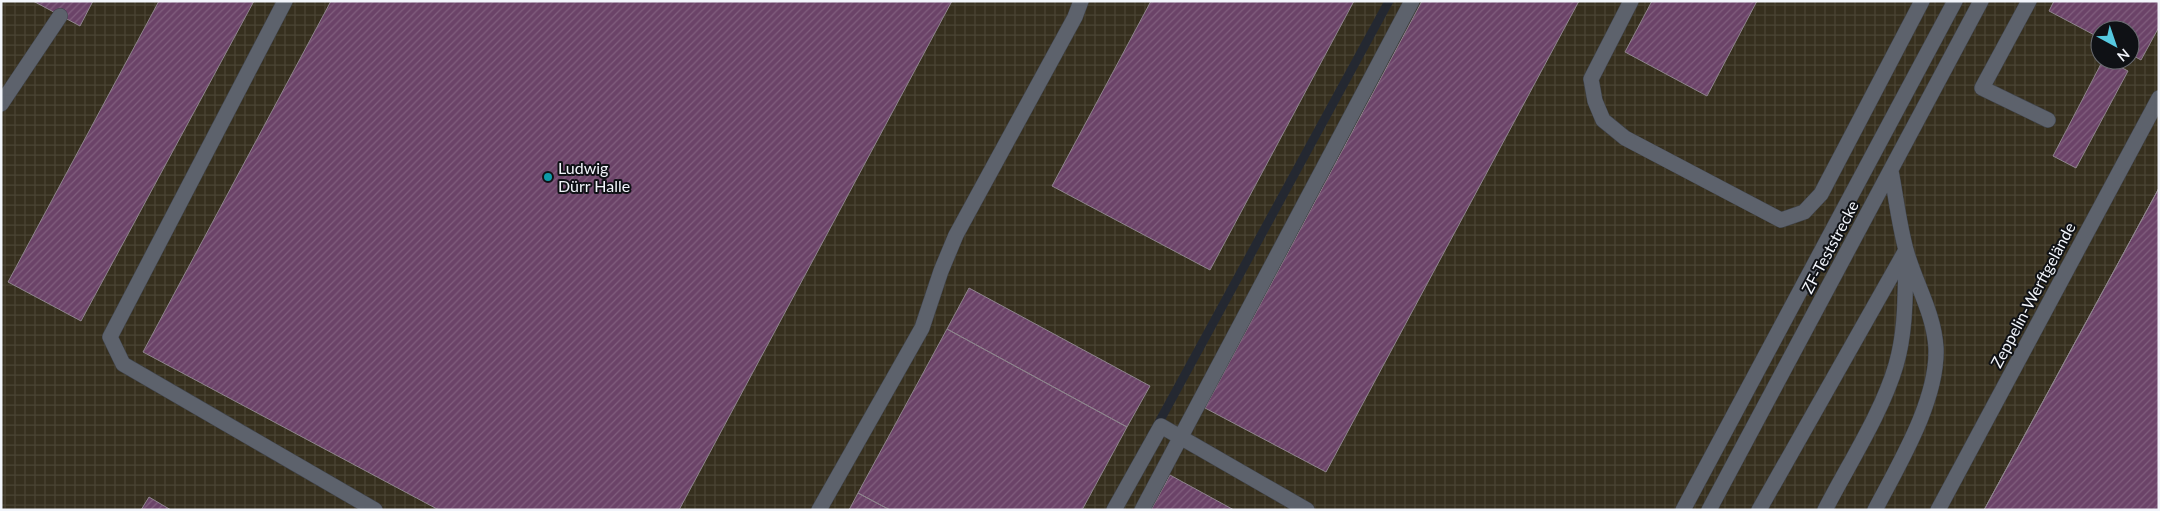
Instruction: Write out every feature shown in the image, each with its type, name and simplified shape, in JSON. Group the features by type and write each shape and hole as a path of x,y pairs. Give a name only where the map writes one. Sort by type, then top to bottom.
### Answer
{"lane":[{"path":"285,1 110,337 123,364 376,510"},
{"path":"819,510 922,328 941,271 956,235 1076,17 1081,1"},
{"path":"1142,510 1412,1"},
{"path":"1630,1 1591,79 1594,101 1603,120 1625,138 1781,220 1804,212 1821,194 1922,1"},
{"name":"ZF-Teststrecke","path":"1683,510 1955,1"},
{"name":"ZF-Teststrecke","path":"1709,510 1981,1"},
{"path":"2029,1 1982,88 2048,120"},
{"path":"1,104 60,16"},
{"name":"Zeppelin-Werftgelände","path":"1938,510 2159,98"},
{"path":"1875,510 1919,424 1933,377 1936,350 1934,328 1906,250 1891,171"},
{"path":"1758,510 1906,250"},
{"path":"1825,510 1876,414 1896,366 1905,310 1906,250"},
{"path":"1114,510 1161,426 1307,510"}],"shaded area":[{"path":"1,1 1384,1 1106,510 1,510"},
{"path":"1394,1 2159,1 2159,510 1116,510"}],"building":[{"path":"33,1 93,1 80,26"},
{"path":"159,1 254,1 81,321 8,282"},
{"name":"Ludwig Dürr Halle","path":"331,1 952,1 679,510 439,510 143,352"},
{"path":"1151,1 1354,1 1210,270 1052,186"},
{"path":"1422,1 1579,1 1326,472 1205,408"},
{"path":"1652,1 1757,1 1707,96 1625,52"},
{"path":"2054,1 2159,1 2159,27 2141,60 2140,20 2090,20 2090,33 2049,11"},
{"path":"2098,70 2128,71 2076,168 2053,156"},
{"path":"2159,188 2159,510 1984,510"},
{"path":"2159,188 2159,510 1984,510"},
{"path":"969,288 1150,386 1127,427 947,329"},
{"path":"947,329 1127,427 1082,510 890,510 858,493"},
{"path":"1170,475 1234,510 1151,510"},
{"path":"858,493 890,510 849,510"},
{"path":"149,497 171,510 141,510"}],"place":[{"name":"Ludwig Dürr Halle","path":"548,177"}]}
